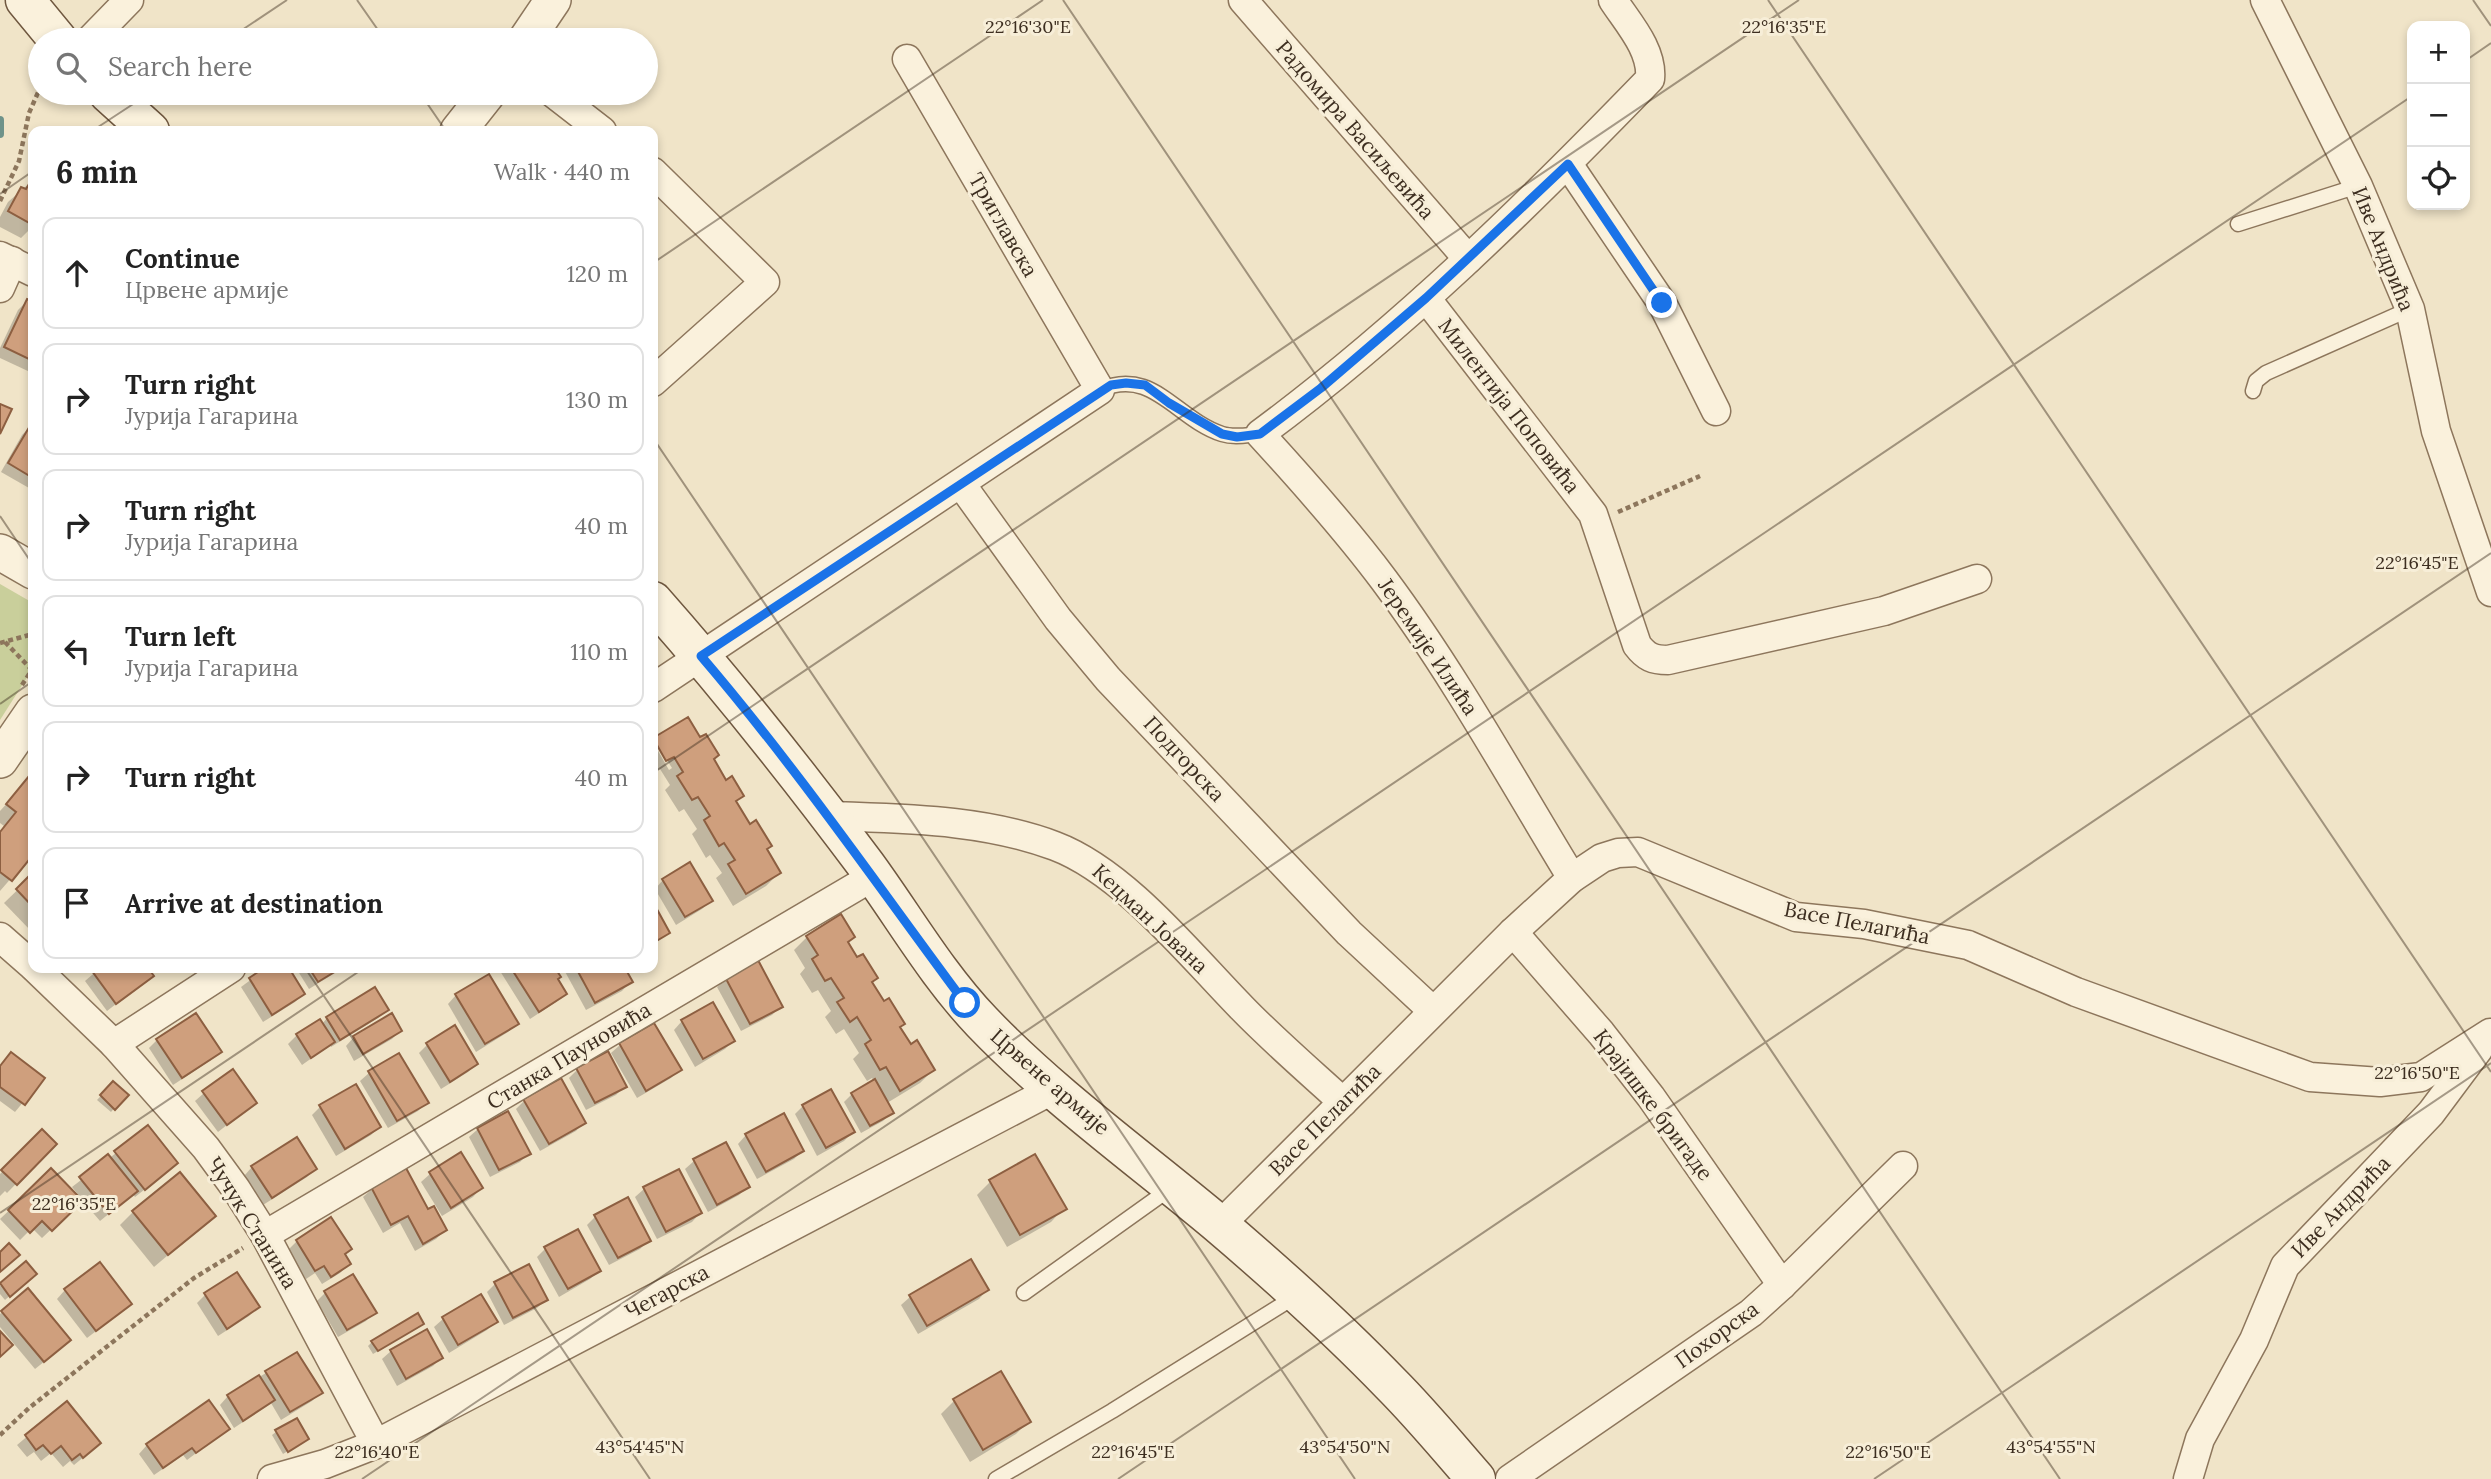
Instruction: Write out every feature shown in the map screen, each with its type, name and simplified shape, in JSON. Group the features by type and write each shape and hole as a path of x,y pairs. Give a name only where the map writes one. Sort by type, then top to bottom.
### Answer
{"main road":[{"path":"25,0 48,28"},
{"path":"121,105 144,126"},
{"name":"Црвене армије","path":"658,607 736,697 830,817 965,1003 1054,1089 1298,1295 1391,1383 1476,1479"}],"street":[{"path":"102,28 129,0"},
{"path":"534,28 553,0"},
{"name":"Радомира Васиљевића","path":"1243,0 1468,259"},
{"path":"1260,434 1321,388 1426,298 1568,164 1650,79 1648,56 1613,0"},
{"name":"Иве Андрића","path":"2265,0 2358,186 2410,309 2436,431 2491,592"},
{"name":"Триглавска","path":"907,59 1100,390"},
{"path":"462,126 479,105"},
{"path":"568,105 595,126"},
{"path":"1568,164 1662,303 1716,411"},
{"path":"658,177 765,282 658,378"},
{"path":"0,288 15,263"},
{"name":"Милентија Поповића","path":"1426,298 1593,514 1637,645 1644,654 1655,660 1668,660 1884,611 1977,579"},
{"path":"658,685 1100,390"},
{"name":"Јеремије Илића","path":"1260,434 1335,516 1386,582 1459,692 1572,878"},
{"name":"Подгорска","path":"961,484 1058,619 1108,679 1349,933 1433,1011"},
{"path":"0,552 28,568"},
{"path":"0,760 28,719"},
{"name":"Кецман Јована","path":"830,817 935,821 998,829 1055,846 1088,862 1131,896 1244,1010 1343,1102"},
{"name":"Васе Пелагића","path":"1219,1226 1513,932 1572,878 1602,858 1619,853 1638,852 1796,916 1864,924 1968,945 2076,992 2310,1077 2380,1082 2421,1077 2491,1032"},
{"name":"Станка Пауновића","path":"265,1236 874,876"},
{"name":"Крајишке бригаде","path":"1513,932 1643,1086 1782,1285"},
{"name":"Чучук Станина","path":"0,937 28,962"},
{"name":"Чучук Станина","path":"40,973 114,1044 206,1148 265,1236 376,1444"},
{"path":"114,1044 223,973"},
{"name":"Иве Андрића","path":"2188,1479 2200,1439 2254,1340 2285,1266 2431,1113 2491,1032"},
{"name":"Чегарска","path":"272,1479 325,1464 376,1444 1054,1089"},
{"name":"Похорска","path":"1510,1479 1721,1334 1782,1285 1903,1166"}],"lane":[{"path":"2238,224 2358,186"},
{"path":"2253,391 2256,381 2266,373 2410,309"},
{"path":"1100,390 1126,383 1145,385 1169,403 1222,434 1237,437 1260,434"},
{"path":"1024,1293 1173,1187"},
{"path":"996,1479 1112,1411 1298,1295"}],"path":[{"path":"0,201 19,161 33,105"},
{"path":"1593,514 1613,514 1700,476"},
{"path":"3,643 28,636"},
{"path":"3,643 28,666"},
{"path":"0,1435 29,1408 194,1278 265,1236"}],"green space":[{"path":"0,584 28,600 28,676 0,720"}],"building":[{"path":"28,186 28,222 8,211 21,187 26,189"},
{"path":"27,299 28,359 4,347"},
{"path":"0,404 12,409 0,434"},
{"path":"28,429 28,475 8,463"},
{"path":"688,717 700,737 706,734 719,755 714,759 726,780 732,776 744,796 736,801 750,824 756,820 772,846 767,849 781,873 746,894 728,864 735,860 724,843 719,846 704,820 710,816 698,797 692,800 677,776 683,772 674,757 666,761 658,747 658,735"},
{"path":"28,777 28,861 12,881 0,872 0,832 16,812 6,804"},
{"path":"690,862 713,901 685,917 662,879"},
{"path":"28,877 28,902 16,889"},
{"path":"658,911 670,933 658,940"},
{"path":"841,914 855,937 848,942 857,957 863,954 878,978 872,982 884,1001 889,998 905,1024 900,1027 911,1044 917,1040 935,1070 900,1091 886,1067 880,1070 865,1044 871,1040 857,1017 850,1022 837,1002 844,998 831,978 825,981 812,959 818,955 806,936"},
{"path":"758,960 783,1007 750,1024 725,977"},
{"path":"93,973 152,973 154,976 116,1004"},
{"path":"256,973 292,973 305,994 272,1015 249,978"},
{"path":"312,973 333,973 318,982"},
{"path":"514,973 558,973 561,977 558,979 567,994 539,1012"},
{"path":"579,973 628,973 633,982 595,1003"},
{"path":"489,974 519,1024 485,1044 455,994"},
{"path":"375,987 389,1010 340,1040 326,1017"},
{"path":"713,1002 735,1041 703,1059 681,1020"},
{"path":"196,1013 222,1052 182,1078 156,1039"},
{"path":"392,1013 402,1031 363,1054 353,1036"},
{"path":"320,1019 335,1042 311,1058 296,1034"},
{"path":"654,1023 682,1070 646,1091 619,1043"},
{"path":"455,1025 478,1064 450,1082 426,1043"},
{"path":"608,1051 627,1087 595,1103 576,1068"},
{"path":"11,1052 45,1078 25,1105 0,1087 0,1066"},
{"path":"399,1053 429,1103 397,1121 368,1071"},
{"path":"233,1069 257,1103 227,1125 202,1091"},
{"path":"561,1078 586,1123 549,1144 523,1099"},
{"path":"875,1079 894,1113 870,1126 851,1093"},
{"path":"113,1081 129,1095 115,1110 100,1095"},
{"path":"356,1084 381,1127 345,1149 319,1105"},
{"path":"831,1089 855,1132 826,1148 802,1105"},
{"path":"508,1111 531,1154 499,1170 477,1128"},
{"path":"784,1113 804,1151 766,1172 745,1134"},
{"path":"148,1125 178,1163 145,1190 114,1151"},
{"path":"42,1129 57,1144 17,1185 1,1170"},
{"path":"297,1137 317,1169 272,1198 251,1166"},
{"path":"726,1142 750,1187 717,1205 693,1159"},
{"path":"461,1152 483,1188 451,1208 429,1172"},
{"path":"108,1154 138,1191 109,1214 79,1177"},
{"path":"1035,1154 1067,1209 1020,1235 989,1180"},
{"path":"51,1168 83,1201 52,1231 42,1221 30,1233 8,1210"},
{"path":"406,1168 428,1209 434,1206 447,1230 423,1244 408,1216 391,1225 371,1187"},
{"path":"679,1169 702,1213 666,1232 643,1187"},
{"path":"180,1172 216,1216 168,1255 132,1211"},
{"path":"628,1197 651,1241 618,1258 594,1215"},
{"path":"331,1217 352,1249 345,1254 351,1264 331,1277 324,1266 315,1271 296,1240"},
{"path":"578,1229 601,1271 568,1289 544,1247"},
{"path":"9,1243 20,1255 0,1272 0,1252"},
{"path":"971,1259 989,1290 927,1326 909,1295"},
{"path":"26,1261 37,1274 10,1297 0,1283"},
{"path":"100,1262 132,1304 96,1331 64,1289"},
{"path":"529,1264 548,1300 513,1318 494,1282"},
{"path":"237,1272 260,1307 227,1329 204,1293"},
{"path":"353,1274 377,1313 347,1330 324,1291"},
{"path":"28,1288 71,1340 44,1362 1,1311"},
{"path":"481,1294 498,1322 458,1345 442,1317"},
{"path":"418,1313 424,1324 378,1351 371,1341"},
{"path":"427,1329 443,1358 406,1379 390,1350"},
{"path":"0,1331 13,1345 0,1357"},
{"path":"297,1352 323,1393 290,1412 265,1371"},
{"path":"1001,1371 1031,1422 983,1450 953,1399"},
{"path":"259,1375 275,1400 243,1421 227,1395"},
{"path":"209,1400 230,1429 196,1453 192,1448 163,1468 146,1444"},
{"path":"67,1401 101,1443 83,1458 80,1454 72,1460 61,1446 51,1454 43,1445 36,1450 25,1435"},
{"path":"297,1418 309,1439 288,1452 275,1430"}],"waterway":[{"path":"0,120 0,134"}],"route":[{"path":"965,1003 792,767 701,656 1111,385 1145,385 1195,420 1222,434 1237,437 1260,434 1321,388 1426,298 1568,164 1662,303"}]}
